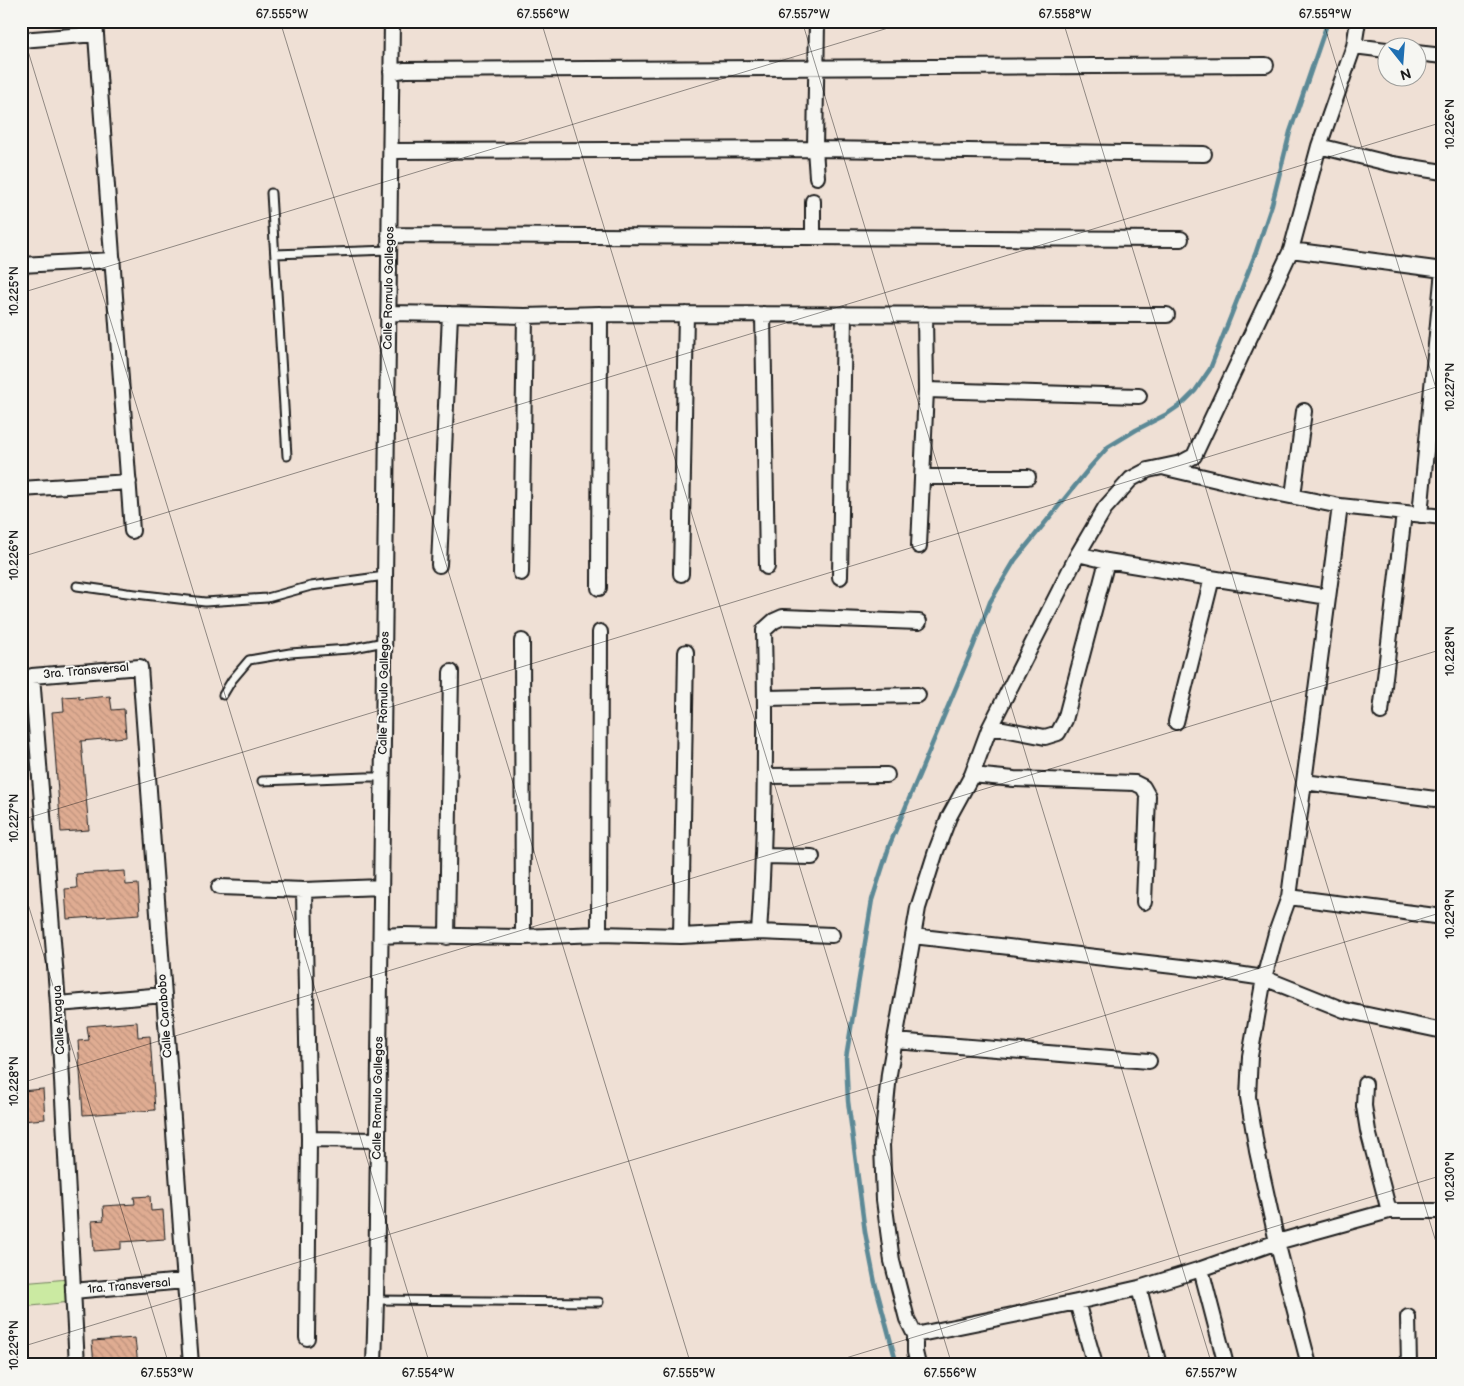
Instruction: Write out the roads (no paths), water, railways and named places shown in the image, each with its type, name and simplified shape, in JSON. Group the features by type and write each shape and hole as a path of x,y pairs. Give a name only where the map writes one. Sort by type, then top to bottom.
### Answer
{"street":[{"name":"Calle Romulo Gallegos","path":"374,1365 392,21"},
{"path":"817,21 815,149 818,177"},
{"path":"918,1365 915,1335 908,1319 892,1261 884,1200 882,1145 895,1041 918,908 936,851 949,817 972,775 989,729 1078,554 1104,508 1131,479 1148,470 1181,463 1194,456 1291,250 1319,146 1354,46 1358,21"},
{"path":"21,40 95,28 132,531"},
{"path":"1354,46 1376,49"},
{"path":"1426,54 1443,56"},
{"path":"391,72 405,70 1266,65"},
{"path":"1319,146 1392,164 1443,172"},
{"path":"391,151 815,149 1204,154"},
{"path":"813,201 813,236"},
{"path":"390,235 1181,239"},
{"path":"1291,250 1443,270 1420,515"},
{"path":"21,265 113,260"},
{"path":"389,313 525,316 600,314 1167,315"},
{"path":"439,564 450,314"},
{"path":"599,588 600,314"},
{"path":"681,574 686,314"},
{"path":"763,314 767,567"},
{"path":"840,577 844,314"},
{"path":"919,546 926,390 925,314"},
{"path":"522,573 525,316"},
{"path":"926,390 1140,396"},
{"path":"1293,496 1304,411"},
{"path":"1161,467 1340,506 1443,517"},
{"path":"922,477 1028,477"},
{"path":"21,488 129,482"},
{"path":"1309,1365 1277,1242 1257,1151 1248,1096 1250,1056 1264,978 1276,933 1289,897 1340,506"},
{"path":"1381,712 1404,513"},
{"path":"1078,554 1106,561 1328,597"},
{"path":"989,729 1004,729 1045,737 1058,733 1065,720 1106,561"},
{"path":"1176,722 1212,578"},
{"path":"759,932 764,856 766,776 764,630 774,621 783,617 919,622"},
{"path":"599,934 600,632"},
{"path":"522,641 522,937"},
{"path":"681,936 686,652"},
{"name":"3ra. Transversal","path":"32,676 140,667"},
{"name":"Calle Carabobo","path":"140,667 190,1365"},
{"path":"447,936 451,672"},
{"name":"Calle Aragua","path":"32,676 58,1004 77,1365"},
{"path":"766,698 918,695"},
{"path":"766,776 887,775"},
{"path":"972,775 1014,779 1135,783 1143,787 1148,796 1144,902"},
{"path":"1304,782 1443,800"},
{"path":"764,856 812,857"},
{"path":"219,887 304,890 381,888"},
{"path":"304,890 309,1139 307,1338"},
{"path":"1289,897 1443,917"},
{"path":"380,936 522,937 599,934 681,936 759,932 832,934"},
{"path":"913,936 1264,978 1344,1010 1443,1031"},
{"path":"58,1004 164,995"},
{"path":"895,1041 1149,1061"},
{"path":"1365,1084 1364,1106 1368,1131 1389,1211"},
{"path":"309,1139 378,1140"},
{"path":"915,1335 1139,1288 1201,1269 1277,1242 1389,1211 1443,1211"},
{"path":"1201,1269 1226,1365"},
{"name":"1ra. Transversal","path":"73,1291 184,1281"},
{"path":"1139,1288 1159,1365"},
{"path":"1077,1302 1095,1365"},
{"path":"1408,1317 1409,1365"}],"lane":[{"path":"271,193 287,456"},
{"path":"275,254 390,250"},
{"path":"77,586 205,602 267,598 312,586 386,576"},
{"path":"223,695 248,660 290,653 349,649 385,642"},
{"path":"262,781 382,777"},
{"path":"376,1300 599,1302"}],"waterway":[{"path":"897,1365 875,1283 865,1232 848,1101 846,1058 872,900 890,844 990,602 1015,560 1108,447 1183,403 1195,391 1210,369 1256,252 1272,204 1290,132 1328,21"}]}
